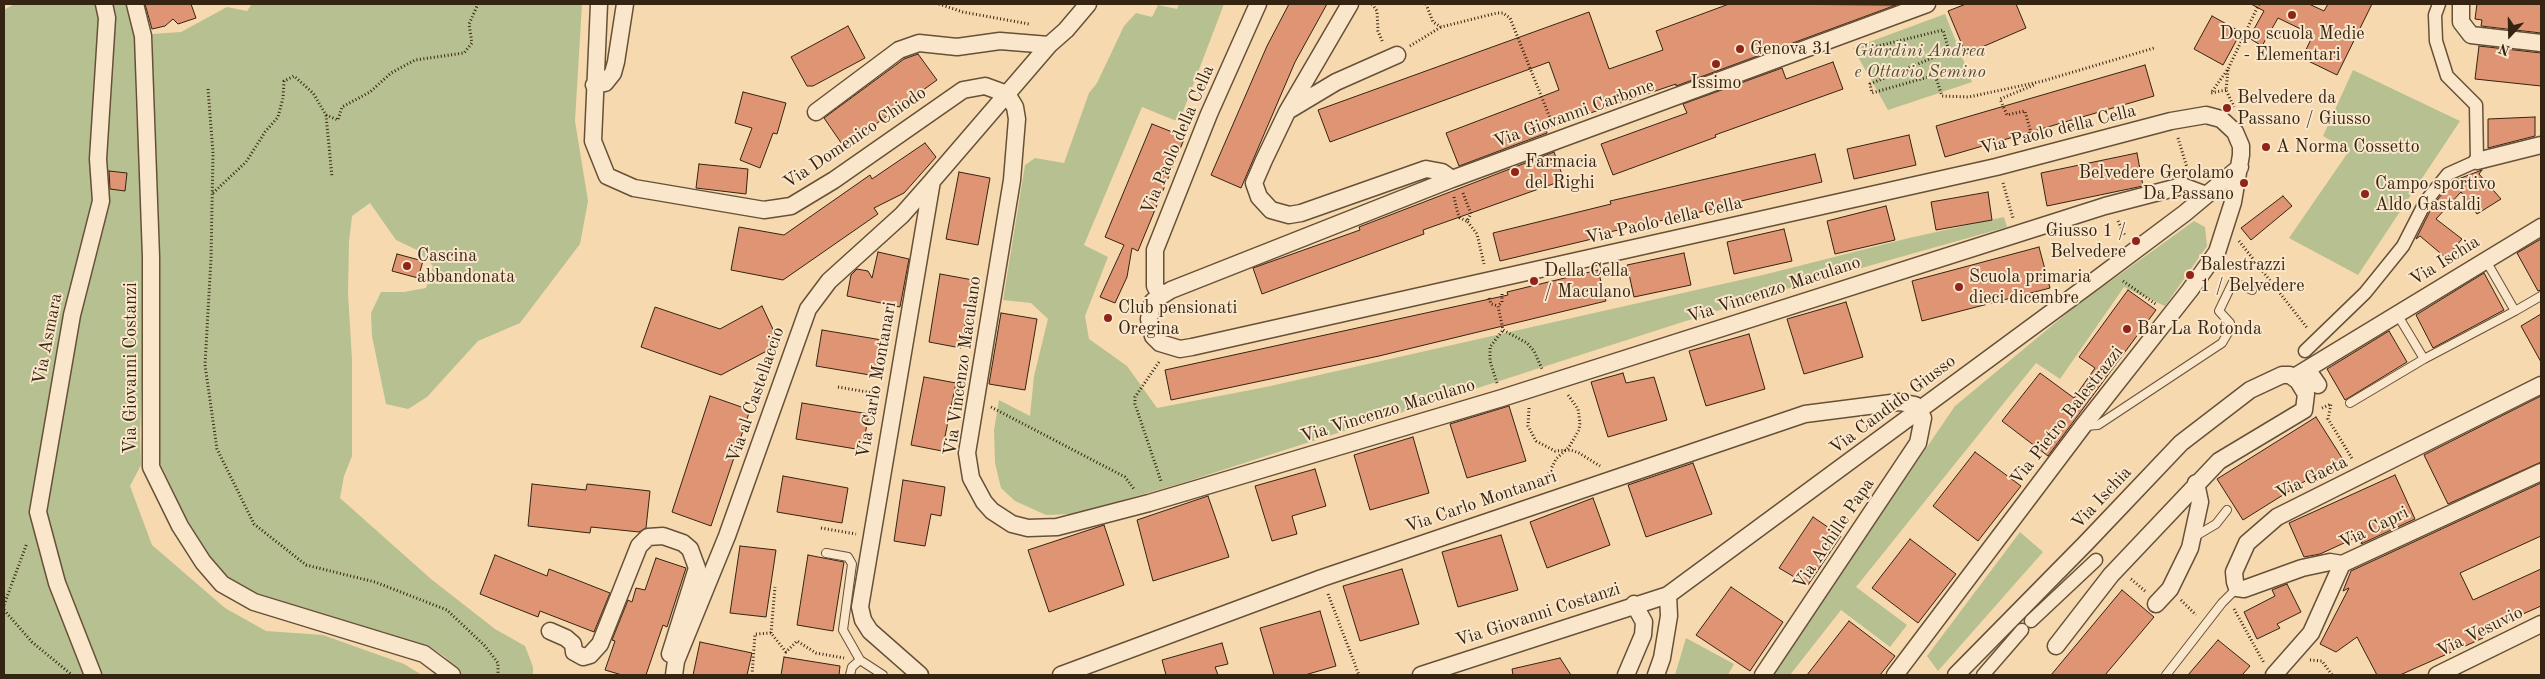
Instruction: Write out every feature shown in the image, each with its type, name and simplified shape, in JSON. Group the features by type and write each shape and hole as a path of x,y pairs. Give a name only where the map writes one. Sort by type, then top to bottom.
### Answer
{"street":[{"name":"Via Asmara","path":"93,675 57,584 38,512 72,315 101,200 98,159 107,18 104,4"},
{"name":"Via Giovanni Costanzi","path":"135,4 143,36 151,257 152,467 180,526 202,562 222,584 254,602 424,654 452,675"},
{"name":"Via Domenico Chiodo","path":"599,4 593,141 607,176 634,188 764,210 791,206 834,180 963,90 985,86 1007,94"},
{"path":"594,85 605,83 612,73 625,4"},
{"path":"932,181 1049,45 1066,30 1088,4"},
{"name":"Via Paolo della Cella","path":"1258,4 1209,114 1155,250 1155,286 1160,295 1153,301 1150,309 1149,319 1153,336 1160,343 1180,349 1996,167 2171,121 2206,115 2222,119 2233,118"},
{"path":"1350,4 1287,112 1254,183 1259,196 1271,210 1280,214 1301,213 1426,169 1442,172 1454,184"},
{"name":"Via Giovanni Carbone","path":"1160,295 1236,264 1454,184 1927,4"},
{"path":"2439,4 2435,15 2436,41 2447,76 2476,105 2477,161"},
{"path":"2461,4 2462,22 2471,34 2541,43"},
{"path":"816,112 899,50 919,43 957,47 1000,41 1049,45"},
{"path":"1287,112 1336,82 1397,55"},
{"name":"Via Vincenzo Maculano","path":"1007,94 1015,107 1017,119 1012,180 967,453 968,466 978,492 992,511 1012,524 1036,529 1073,524 1149,503 1546,384 2105,206 2182,186 2206,195"},
{"path":"2206,195 2240,167 2241,146 2233,118"},
{"path":"2304,351 2366,293 2403,246 2426,201 2448,174 2477,161 2541,145"},
{"name":"Via Pietro Balestrazzi","path":"1895,675 2083,426 2190,290 2216,252 2233,202 2240,167"},
{"name":"Via Carlo Montanari","path":"920,675 870,631 863,620 860,607 894,396 932,181"},
{"name":"Via al Castellaccio","path":"675,668 727,536 808,309 829,281 902,214 932,181"},
{"name":"Via Candido Giusso","path":"1668,594 1920,410 2185,213 2206,195"},
{"name":"Via Ischia","path":"1956,675 2086,544 2181,443 2250,390 2278,376 2301,373 2486,259 2541,228"},
{"path":"2301,373 2318,385"},
{"path":"2056,646 2111,575 2196,483 2219,461 2299,414 2307,402 2301,373"},
{"name":"Via Gaeta","path":"2232,592 2234,572 2246,543 2277,518 2541,385"},
{"name":"Via Carlo Montanari","path":"1061,675 1322,578 1805,414 1899,402 1910,403 1920,410"},
{"name":"Via Achille Papa","path":"1763,675 1918,443 1923,428 1923,418 1920,410"},
{"name":"Via Capri","path":"2271,674 2311,633 2342,564 2541,472"},
{"path":"2156,604 2170,589 2194,537 2200,502 2196,483"},
{"name":"Via al Castellaccio","path":"550,631 566,638 573,644 574,652 583,657 590,655 600,644 639,546 648,537 663,536 683,543 690,549 697,568 670,653 675,668"},
{"path":"1983,675 2026,625 2096,560"},
{"path":"2232,592 2302,568 2330,562 2342,564"},
{"name":"Via Giovanni Costanzi","path":"1421,675 1464,668 1634,604 1668,594"},
{"path":"1656,675 1662,658 1669,616 1668,594"},
{"path":"1626,675 1643,635 1644,622 1634,604"},
{"name":"Via Vesuvio","path":"2437,675 2541,624"}],"lane":[{"path":"2486,259 2515,311"},
{"path":"2083,426 2098,425 2222,343 2229,331 2230,323 2219,310 2233,282 2252,290"},
{"path":"2350,403 2424,359 2541,296"},
{"path":"2397,314 2424,359"},
{"path":"2194,537 2216,524 2227,510"},
{"path":"826,553 848,557 852,564 843,630 860,660 884,675"},
{"path":"2166,675 2232,592"},
{"path":"850,675 852,667 860,660"}],"path":[{"path":"326,115 338,120 342,108 370,92 391,73 415,60 464,53 472,43 469,24 478,4"},
{"path":"939,4 963,12 1038,25"},
{"path":"1372,4 1377,11 1378,32 1383,43 1397,55 1441,27 1503,13 1510,18 1552,124"},
{"path":"1426,4 1433,22 1441,27"},
{"path":"2226,90 2211,93 2228,69 2259,4"},
{"path":"1863,41 1866,49 1943,30 1949,51 1870,84 1872,93 1935,75 1942,96 1969,97 2043,81 2154,48"},
{"path":"2228,69 2226,90 2233,118"},
{"path":"212,193 246,162 265,132 278,117 283,98 284,81 294,76 313,93 326,115 332,178"},
{"path":"2033,141 2026,111 2007,115 2000,99 2043,81"},
{"path":"208,89 213,152 205,365 217,449 254,524 306,565 375,582 447,610 485,646 498,663 498,675"},
{"path":"2178,138 2190,174"},
{"path":"2001,179 2013,219"},
{"path":"1454,184 1462,192 1471,214 1467,221"},
{"path":"1454,184 1453,195 1458,214 1460,218 1467,221 1474,229 1480,241 1485,270"},
{"path":"2116,216 2126,238"},
{"path":"2234,234 2316,340"},
{"path":"2120,279 2164,309"},
{"path":"1498,306 1502,302 1501,289"},
{"path":"1487,292 1491,304 1498,306"},
{"path":"1498,306 1503,330 1490,347 1490,361 1498,386"},
{"path":"1503,330 1518,337 1534,351 1542,372"},
{"path":"1160,361 1135,397 1135,404 1165,490"},
{"path":"838,387 894,396"},
{"path":"1542,488 1556,459 1573,442 1580,423 1578,409 1564,388"},
{"path":"1528,401 1528,426 1530,433 1544,447 1555,451 1564,450 1579,453 1604,469"},
{"path":"2307,402 2313,412 2331,404 2328,419 2356,465"},
{"path":"989,406 1126,477 1137,495"},
{"path":"822,528 871,536"},
{"path":"4,605 28,542"},
{"path":"1322,578 1358,675"},
{"path":"775,587 771,633 786,652 797,641 816,654 860,660"},
{"path":"2232,592 2271,674"},
{"path":"4,610 32,642 72,675"},
{"path":"752,675 755,634 771,633"},
{"path":"2316,659 2322,661 2332,675"}],"green space":[{"path":"14,4 130,4 134,11 136,111 142,199 144,336 140,433 141,465 130,486 152,545 225,608 266,631 323,635 404,664 422,675 4,675 4,10"},
{"path":"252,4 582,4 575,121 588,201 580,244 520,323 478,341 427,397 408,409 386,404 372,336 371,313 381,292 404,292 426,288 433,266 417,250 396,240 370,203 352,216 349,242 348,293 352,360 352,456 344,476 340,498 431,579 495,629 525,646 533,667 533,675 463,675 445,657 429,646 259,594 228,577 210,556 188,521 160,463 160,256 152,34 181,32 227,7 247,11"},
{"path":"1179,4 1224,4 1179,122 1142,107 1084,245 1108,257 1085,316 1089,339 1127,366 1157,408 1266,387 1767,274 1909,238 2004,217 2007,227 1776,292 1179,484 1073,514 1046,515 1015,501 1001,488 995,463 994,430 999,400 1030,416 1034,376 1048,319 1031,303 1003,300 1025,165 1035,158 1064,163 1089,93 1097,83 1124,26 1136,13 1152,17 1158,5 1177,9"},
{"name":"Giardini Andrea e Ottavio Semino","path":"1945,14 1972,82 1888,110 1853,48"},
{"name":"Campo sportivo Aldo Gastaldi","path":"2353,70 2460,121 2358,275 2289,238 2349,151 2323,136"},
{"path":"2194,221 2205,227 2207,246 2165,306 2124,287 2060,379 2036,363 1856,587 1907,625 1890,647 1841,610 1790,675 1771,675 1955,406 2072,309"},
{"path":"2020,532 2043,552 1938,671 1927,656"},
{"path":"1686,638 1734,664 1728,675 1675,675"}],"building":[{"path":"145,4 191,4 196,18 178,24 173,19 165,26 152,29"},
{"path":"1289,4 1327,4 1295,62 1241,188 1211,175 1267,46"},
{"path":"1729,4 1896,5 1676,86 1676,84 1546,128 1547,133 1459,166 1446,133 1559,90 1549,62 1330,142 1318,110 1589,12 1609,69 1663,50 1656,31"},
{"path":"1966,4 2016,4 2026,28 1966,54 1948,11"},
{"path":"2251,4 2309,4 2324,11 2328,4 2372,4 2337,75 2302,58 2313,35 2278,18 2262,46 2249,38 2264,11"},
{"path":"2477,4 2541,4 2541,33 2481,26 2482,20 2475,19"},
{"path":"2212,16 2241,32 2223,65 2194,49"},
{"path":"848,26 865,58 813,86 807,86 791,57"},
{"path":"2479,46 2541,53 2541,86 2475,79"},
{"path":"918,54 937,80 844,147 824,118 904,59"},
{"path":"1833,62 1843,89 1715,135 1716,137 1613,175 1601,144 1687,113 1683,104 1782,68 1786,79"},
{"path":"2145,65 2154,96 1945,157 1936,126"},
{"path":"743,92 786,103 777,134 773,133 760,168 740,160 752,128 735,123"},
{"path":"2535,117 2535,136 2488,148 2488,119"},
{"path":"1152,124 1185,137 1138,251 1132,248 1127,277 1115,303 1100,297 1124,245 1105,237"},
{"path":"1909,135 1916,165 1854,179 1847,149"},
{"path":"925,143 936,157 904,193 874,208 878,214 783,280 731,270 739,227 784,235 870,175 872,179"},
{"path":"1554,152 1564,180 1423,230 1424,234 1262,294 1253,268 1360,230 1359,227"},
{"path":"2137,153 2143,186 2047,206 2041,173"},
{"path":"1815,154 1822,182 1737,202 1737,204 1591,236 1592,239 1500,261 1493,233 1611,204 1610,201"},
{"path":"699,164 748,169 746,194 696,188"},
{"path":"2482,170 2479,174 2501,199 2477,214 2461,192 2436,219 2462,239 2446,258 2420,236 2416,239 2433,205 2453,181"},
{"path":"109,171 127,173 125,191 110,189"},
{"path":"959,172 990,178 978,245 946,239"},
{"path":"1988,192 1992,220 1936,230 1931,202"},
{"path":"2283,196 2292,206 2251,240 2241,228"},
{"path":"1886,206 1895,240 1835,254 1827,221"},
{"path":"1784,229 1792,261 1734,274 1727,242"},
{"path":"2541,239 2541,290 2538,291 2517,253"},
{"path":"2039,247 2050,288 1922,321 1912,281"},
{"path":"878,252 909,259 900,307 847,296 851,275 857,269 868,271 872,278"},
{"path":"1684,253 1691,285 1634,297 1627,265"},
{"name":"Cascina abbandonata","path":"397,254 423,261 418,278 392,271"},
{"path":"1598,270 1606,301 1379,356 1171,400 1165,370 1508,295 1507,292"},
{"path":"2484,273 2504,310 2433,348 2416,315"},
{"path":"940,274 973,280 961,348 929,342"},
{"path":"2128,290 2156,310 2048,456 2002,421 2040,373 2074,398 2095,368 2079,357"},
{"path":"1846,302 1863,357 1804,374 1787,319"},
{"path":"762,306 780,344 721,375 641,347 655,307 720,329"},
{"path":"1001,313 1037,319 1025,390 989,384"},
{"path":"2541,314 2541,362 2521,326"},
{"path":"822,330 888,341 882,377 816,366"},
{"path":"2389,331 2407,362 2345,400 2327,369"},
{"path":"1749,334 1765,389 1706,406 1689,351"},
{"path":"1623,373 1626,383 1654,377 1667,420 1608,437 1591,382"},
{"path":"924,377 956,383 942,451 911,445"},
{"path":"710,396 750,410 711,526 672,512"},
{"path":"2541,396 2541,462 2448,504 2424,455"},
{"path":"802,403 869,414 862,450 796,439"},
{"path":"1509,406 1526,461 1467,478 1450,424"},
{"path":"2316,417 2342,458 2243,520 2217,479"},
{"path":"1413,437 1429,493 1370,510 1354,455"},
{"path":"1975,452 2021,486 1978,541 1933,506"},
{"path":"1693,463 1712,514 1646,537 1628,485"},
{"path":"1315,469 1326,506 1292,516 1297,534 1272,541 1255,486"},
{"path":"2395,475 2415,519 2361,544 2366,533 2320,554 2304,557 2289,523"},
{"path":"783,476 848,488 842,523 777,512"},
{"path":"903,480 945,487 941,516 931,514 925,546 894,541"},
{"path":"2541,483 2541,536 2460,573 2473,600 2541,569 2541,606 2480,633 2483,638 2400,675 2377,675 2357,637 2336,652 2320,644 2349,588 2343,591 2351,571"},
{"path":"532,484 586,490 587,484 650,491 646,528 639,532 591,527 590,533 528,526"},
{"path":"1208,496 1229,557 1153,581 1137,520"},
{"path":"1593,498 1610,545 1547,568 1530,522"},
{"path":"1813,517 1841,536 1808,585 1779,568"},
{"path":"1104,525 1124,585 1049,612 1028,550"},
{"path":"1501,535 1518,590 1458,607 1442,552"},
{"path":"1910,539 1956,574 1918,623 1872,588"},
{"path":"740,546 776,550 766,617 730,613"},
{"path":"495,555 547,576 549,569 610,593 594,632 540,611 538,617 480,594"},
{"path":"808,555 844,562 833,631 797,625"},
{"path":"656,558 686,568 667,627 663,625 646,675 622,675 605,670 615,641 612,640 628,600 632,602 636,588 645,590"},
{"path":"1402,569 1419,624 1360,641 1343,586"},
{"path":"2287,584 2301,612 2277,624 2280,628 2257,639 2244,612 2275,596 2272,590"},
{"path":"1731,587 1783,622 1750,671 1696,635"},
{"path":"2122,590 2154,617 2105,675 2051,675"},
{"path":"1320,611 1336,666 1305,675 1274,675 1260,628"},
{"path":"1849,621 1895,656 1880,675 1807,675"},
{"path":"2218,640 2250,666 2242,675 2188,675"},
{"path":"700,642 752,653 747,675 693,675"},
{"path":"1222,643 1228,664 1215,667 1218,675 1166,675 1162,660"},
{"path":"784,657 840,666 839,675 781,675"},
{"path":"1560,658 1571,675 1513,675 1512,669"}],"place":[{"name":"Dopo scuola Medie - Elementari","path":"2292,15"},
{"name":"Genova 31","path":"1740,49"},
{"name":"Issimo","path":"1716,64"},
{"name":"Belvedere da Passano / Giusso","path":"2227,108"},
{"name":"A Norma Cossetto","path":"2266,147"},
{"name":"Farmacia del Righi","path":"1515,172"},
{"name":"Belvedere Gerolamo Da Passano","path":"2244,183"},
{"name":"Campo sportivo Aldo Gastaldi","path":"2365,194"},
{"name":"Giusso 1 / Belvedere","path":"2136,241"},
{"name":"Cascina abbandonata","path":"407,266"},
{"name":"Balestrazzi 1 / Belvedere","path":"2190,275"},
{"name":"Della Cella / Maculano","path":"1534,281"},
{"name":"Scuola primaria dieci dicembre","path":"1959,287"},
{"name":"Club pensionati Oregina","path":"1108,318"},
{"name":"Bar La Rotonda","path":"2127,329"}]}
